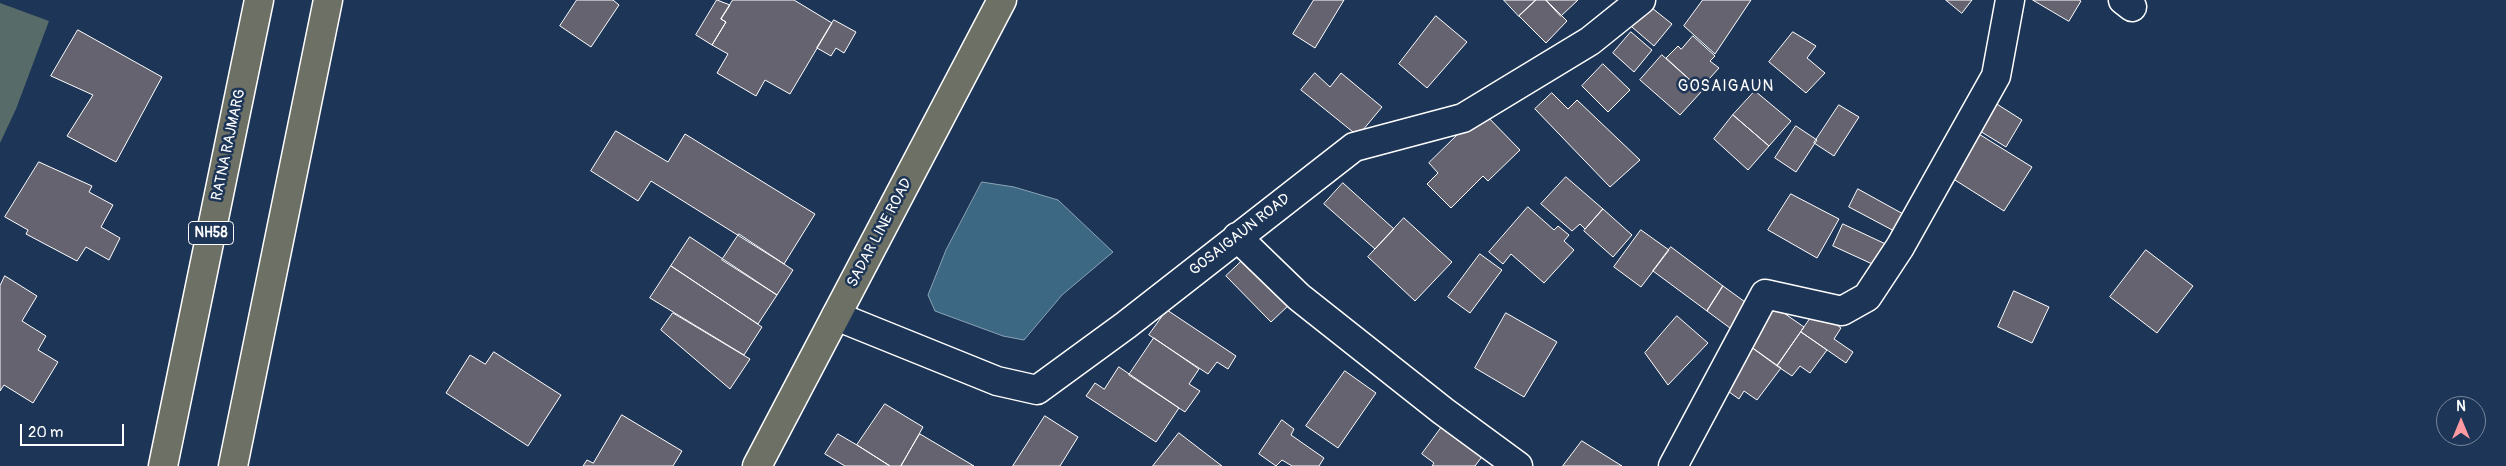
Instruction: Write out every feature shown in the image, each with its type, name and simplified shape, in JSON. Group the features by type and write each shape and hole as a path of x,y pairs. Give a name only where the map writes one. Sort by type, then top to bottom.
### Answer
{"main road":[{"name":"RATNA RAJMARG","path":"163,466 259,0"},
{"path":"233,466 328,0"},
{"name":"SADAR LINE ROAD","path":"757,466 1002,0"}],"street":[{"name":"GOSAIGAUN ROAD","path":"836,316 997,381 1037,390 1126,325 1354,147 1463,118 1590,40 1641,0"},
{"path":"1673,466 1765,294 1842,312 1867,297 1900,248 1996,76 2010,0"},
{"path":"1237,237 1299,297 1443,411 1518,466"}],"green space":[{"path":"0,3 49,21 16,109 0,143"}],"water":[{"path":"982,182 1014,187 1058,200 1113,252 1062,295 1024,340 1003,336 935,311 928,295 946,250"}],"building":[{"path":"577,0 613,0 619,5 591,47 560,26"},
{"path":"717,0 730,5 721,19 726,22 712,45 696,35"},
{"path":"733,0 794,0 832,23 790,94 765,80 756,96 717,73 728,54 712,45 726,22 721,19"},
{"path":"1314,0 1344,0 1315,48 1293,34"},
{"path":"1504,0 1536,0 1519,16"},
{"path":"1536,0 1546,0 1567,21 1546,43 1519,16"},
{"path":"1546,0 1578,0 1561,16"},
{"path":"1642,0 1672,24 1654,46 1625,21"},
{"path":"1703,0 1751,0 1715,54 1684,26"},
{"path":"1946,0 1972,0 1962,13"},
{"path":"2033,0 2079,0 2081,1 2069,21"},
{"path":"1436,16 1467,42 1427,88 1399,64"},
{"path":"834,20 856,32 844,53 836,48 831,56 817,48"},
{"path":"78,30 162,77 116,162 67,136 93,95 51,76"},
{"path":"1631,32 1652,50 1634,72 1613,53"},
{"path":"1793,32 1816,46 1807,58 1825,73 1806,93 1769,62"},
{"path":"1693,36 1715,56 1710,61 1719,68 1700,89 1666,58 1678,46 1681,49"},
{"path":"1662,55 1702,91 1680,115 1640,80"},
{"path":"1603,64 1630,90 1608,112 1582,86"},
{"path":"1315,73 1330,87 1341,73 1382,107 1358,136 1301,90"},
{"path":"1755,91 1791,121 1769,146 1733,115"},
{"path":"1552,93 1568,109 1577,100 1640,160 1610,187 1535,109"},
{"path":"1992,101 2022,120 2006,147 1975,128"},
{"path":"1839,105 1859,117 1834,156 1814,143"},
{"path":"1482,111 1520,150 1488,181 1483,176 1451,208 1427,184 1438,173 1429,163"},
{"path":"1733,115 1769,146 1748,170 1714,139"},
{"path":"1796,126 1817,140 1796,172 1775,158"},
{"path":"616,131 668,162 685,134 815,214 784,264 651,181 638,201 591,171"},
{"path":"1974,131 2032,167 2004,211 1947,175"},
{"path":"39,162 92,186 89,192 113,205 101,227 120,238 109,260 86,247 77,261 26,234 28,230 5,217"},
{"path":"1566,177 1603,209 1585,229 1580,224 1572,231 1541,204"},
{"path":"1343,183 1394,229 1375,249 1324,204"},
{"path":"1858,189 1905,215 1896,232 1849,207"},
{"path":"1791,194 1839,219 1817,258 1768,230"},
{"path":"1528,207 1554,230 1558,226 1569,235 1564,241 1574,250 1544,283 1511,254 1503,264 1489,252"},
{"path":"1603,209 1632,235 1613,257 1584,231"},
{"path":"1404,218 1452,262 1415,301 1368,257"},
{"path":"1843,224 1892,247 1881,268 1833,246"},
{"path":"1641,230 1669,250 1641,287 1614,267"},
{"path":"739,234 793,270 777,295 722,260"},
{"path":"690,237 777,295 758,324 671,266"},
{"path":"1671,247 1723,286 1707,311 1653,271"},
{"path":"2146,250 2193,286 2157,333 2110,297"},
{"path":"1480,254 1502,270 1470,313 1448,297"},
{"path":"1245,258 1290,304 1271,322 1226,276"},
{"path":"671,266 762,327 744,355 650,298"},
{"path":"5,276 37,296 22,321 46,336 38,350 58,362 33,403 4,385 0,391 0,286"},
{"path":"1723,286 1752,307 1734,331 1707,311"},
{"path":"2014,291 2049,307 2032,343 1998,327"},
{"path":"1768,302 1804,327 1777,366 1747,344"},
{"path":"1167,310 1236,356 1228,369 1217,362 1208,374 1149,335"},
{"path":"1816,310 1841,328 1834,339 1853,352 1846,363 1801,332"},
{"path":"673,313 750,359 730,389 661,330"},
{"path":"1506,313 1557,342 1524,397 1475,368"},
{"path":"1677,316 1708,343 1668,385 1645,353"},
{"path":"1801,332 1827,350 1810,373 1800,366 1792,376 1777,366"},
{"path":"1154,338 1199,369 1189,384 1200,391 1185,412 1129,375"},
{"path":"1747,344 1781,368 1757,400 1744,391 1739,399 1718,384"},
{"path":"494,352 561,395 528,446 446,393 470,355 485,364"},
{"path":"1119,367 1179,408 1156,442 1086,396 1095,383 1104,389"},
{"path":"1345,371 1376,393 1338,448 1306,426"},
{"path":"885,404 923,427 901,466 890,466 857,445"},
{"path":"622,415 682,451 673,466 583,466 587,460 593,463"},
{"path":"1045,416 1078,437 1060,466 1013,466"},
{"path":"1282,420 1294,429 1291,435 1324,458 1319,466 1292,466 1282,460 1276,466 1259,454"},
{"path":"1444,424 1484,454 1475,466 1432,466 1434,463 1422,454"},
{"path":"1179,433 1222,466 1153,466"},
{"path":"838,434 890,466 845,466 825,454"},
{"path":"920,434 974,466 901,466"},
{"path":"1582,441 1622,466 1563,466"}],"district":[{"name":"GOSAIGAUN","path":"1726,87"}]}
